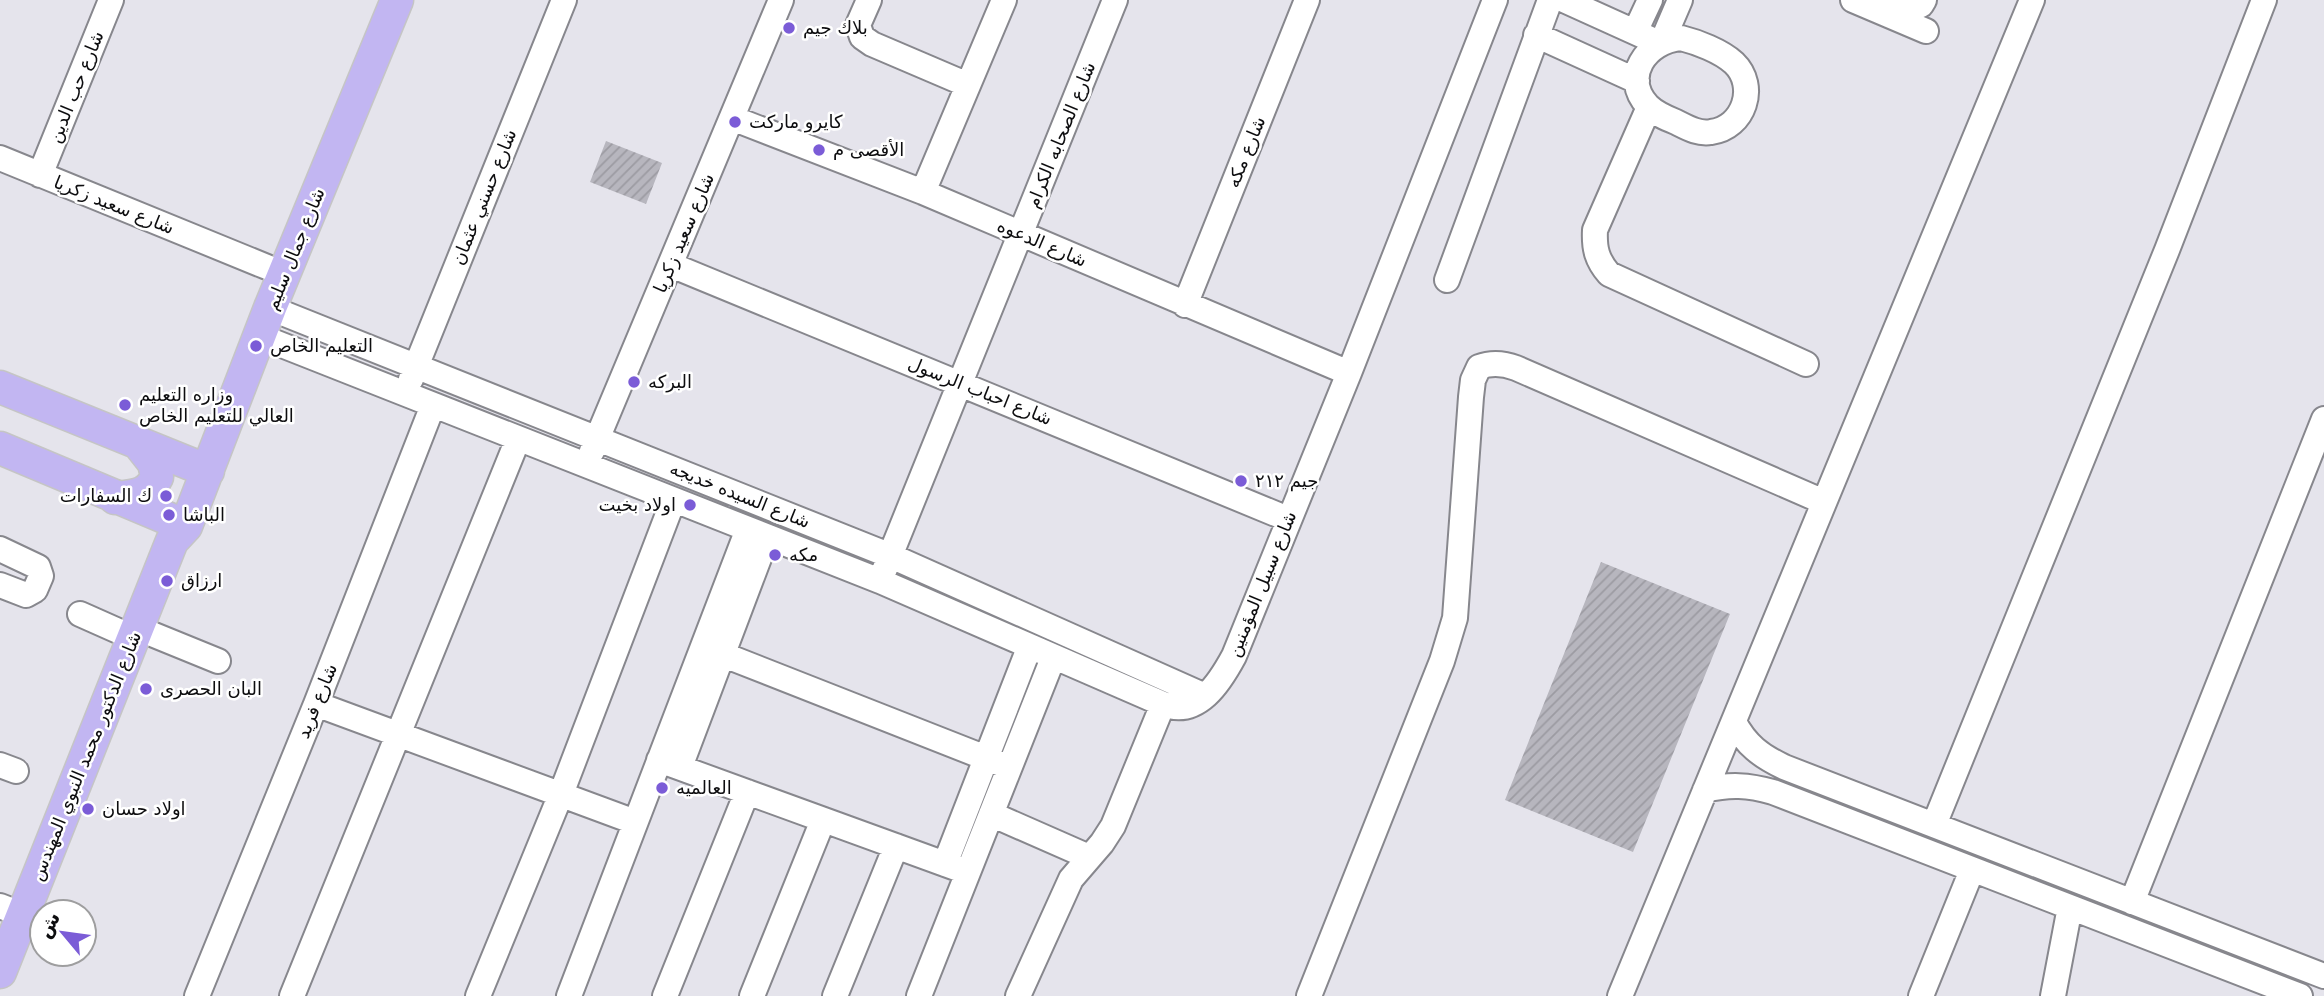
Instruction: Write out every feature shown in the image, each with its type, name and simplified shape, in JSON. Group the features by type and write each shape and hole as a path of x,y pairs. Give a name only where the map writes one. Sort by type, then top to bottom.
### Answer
{"main road":[{"name":"شارع جمال سليم","path":"176,529 267,267 378,0"},
{"name":"شارع جمال سليم","path":"199,467 265,322 397,0"},
{"path":"0,387 199,467"},
{"path":"115,498 139,496 153,485 157,477 154,463 139,444"},
{"path":"1,453 115,498 176,529"},
{"name":"شارع الدكتور محمد النبوي المهندس","path":"0,972 11,910 135,633 176,529"}],"street":[{"name":"شارع حب الدين","path":"40,175 111,0"},
{"name":"شارع حسني عثمان","path":"405,394 564,0"},
{"name":"شارع سعيد زكريا","path":"586,466 781,0"},
{"path":"869,0 858,26 862,37 872,44 968,85"},
{"path":"923,192 1004,0"},
{"name":"شارع الصحابه الكرام","path":"880,581 1115,0"},
{"name":"شارع مكه","path":"1185,305 1307,0"},
{"name":"شارع سبيل المؤمنين","path":"1205,696 1216,686 1234,656 1349,373 1495,0"},
{"path":"1447,280 1550,0"},
{"path":"1564,0 1660,43"},
{"path":"1634,32 1650,0"},
{"path":"1660,43 1681,0"},
{"path":"1853,0 1926,32"},
{"path":"1892,0 1914,8 1924,0"},
{"path":"1620,996 2032,0"},
{"path":"1934,825 2167,250 2264,0"},
{"path":"1536,36 1637,80"},
{"path":"1681,38 1690,40 1734,63 1745,81 1745,102 1734,121 1716,132 1705,133 1694,131 1649,107 1643,99 1637,80 1646,53 1660,43 1681,38"},
{"path":"1649,107 1595,230 1594,246 1600,262 1609,274 1806,364"},
{"name":"شارع الدعوه","path":"733,118 923,192 1349,373"},
{"path":"1593,194 1614,150 1619,147 1630,150 1636,156 1637,164 1609,230"},
{"name":"شارع سعيد زكريا","path":"0,159 267,267"},
{"name":"شارع احباب الرسول","path":"671,265 1288,519"},
{"name":"شارع السيده خديجه","path":"265,322 416,366 597,438 891,556 1205,696"},
{"name":"شارع السيده خديجه","path":"265,322 405,394 880,581 1163,704"},
{"path":"1309,996 1449,638 1457,598 1471,397 1473,380 1479,367 1489,363 1516,368 1824,502"},
{"name":"شارع فريد","path":"197,996 316,704 433,405"},
{"path":"2132,902 2324,419"},
{"path":"292,996 518,439"},
{"path":"478,996 561,794 673,501"},
{"path":"569,996 635,822 670,763 724,654 757,533"},
{"path":"670,763 757,533"},
{"path":"0,549 38,567 41,576 35,590 26,596 0,585"},
{"path":"80,614 218,661"},
{"path":"956,868 991,814 998,763 1030,648"},
{"path":"724,654 998,763"},
{"path":"919,996 956,868 998,763 1053,658"},
{"path":"1018,996 1066,888 1076,871 1102,843 1113,826 1163,704 1181,708 1198,702 1205,696"},
{"path":"316,704 635,822"},
{"path":"1734,722 1748,744 1769,760 2324,976"},
{"path":"670,763 956,868"},
{"path":"1705,790 1726,785 1748,785 1773,792 2300,996"},
{"path":"666,996 747,792"},
{"path":"991,814 1089,857"},
{"path":"752,996 823,820"},
{"path":"835,996 895,846"},
{"path":"1921,996 1972,870"},
{"path":"2053,996 2070,907"}],"building":[{"path":"606,141 662,163 646,204 590,182"},
{"path":"1601,562 1730,614 1633,852 1505,800"}],"place":[{"name":"بلاك جيم","path":"789,28"},
{"name":"كايرو ماركت","path":"735,122"},
{"name":"الأقصى م","path":"819,150"},
{"name":"التعليم الخاص","path":"256,346"},
{"name":"البركه","path":"634,382"},
{"name":"وزاره التعليم العالي للتعليم الخاص","path":"125,405"},
{"name":"جيم ٢١٢","path":"1241,481"},
{"name":"ك السفارات","path":"166,496"},
{"name":"اولاد بخيت","path":"690,505"},
{"name":"الباشا","path":"169,515"},
{"name":"مكه","path":"775,555"},
{"name":"ارزاق","path":"167,581"},
{"name":"البان الحصرى","path":"146,689"},
{"name":"العالميه","path":"662,788"},
{"name":"اولاد حسان","path":"88,809"}]}
